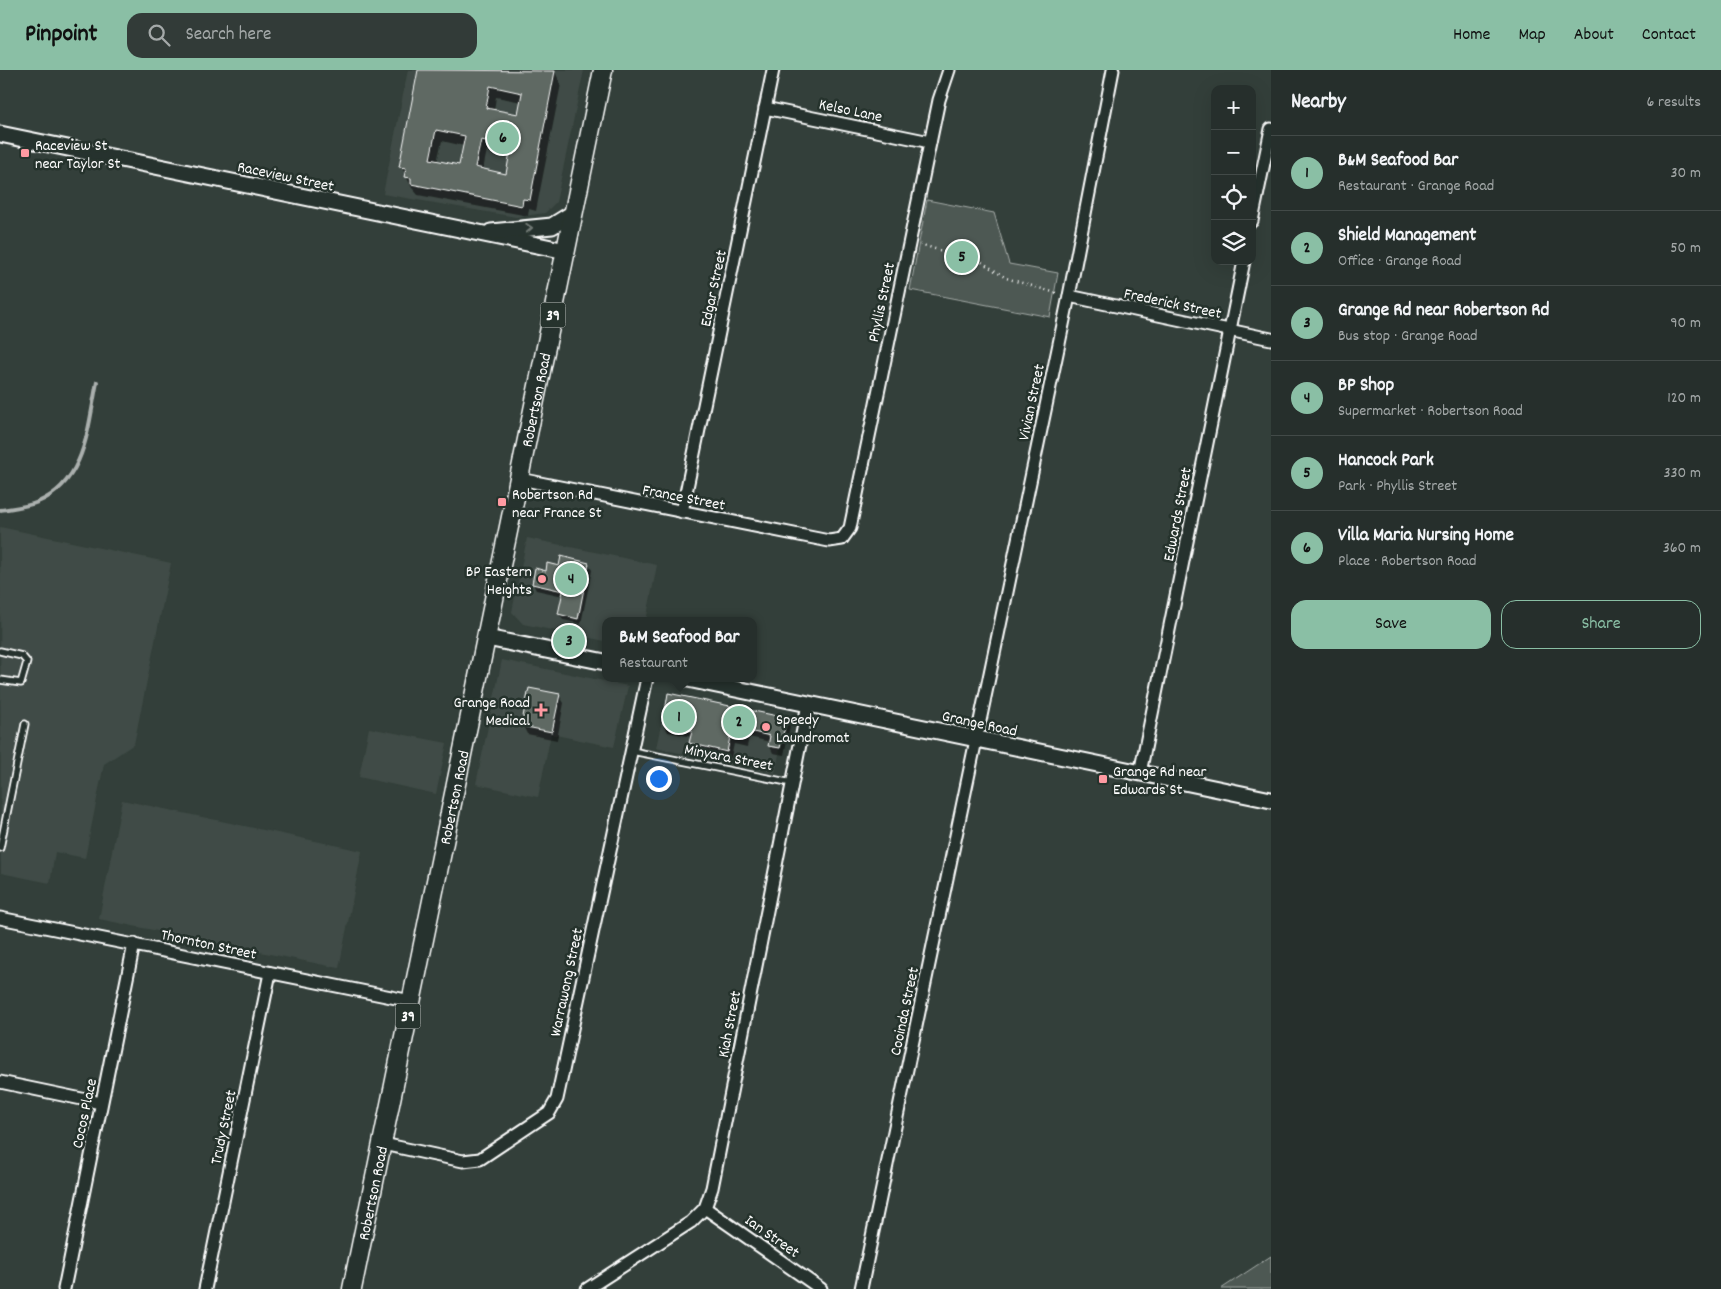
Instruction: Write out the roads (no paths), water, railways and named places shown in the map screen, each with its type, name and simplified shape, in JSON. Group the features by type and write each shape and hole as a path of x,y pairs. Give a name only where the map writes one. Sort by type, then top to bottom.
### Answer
{"main road":[{"name":"Robertson Road","path":"352,1289 603,70"},
{"name":"Raceview Street","path":"0,134 566,251"},
{"path":"482,234 512,228 552,226 574,213"},
{"path":"487,638 602,661"},
{"name":"Grange Road","path":"702,682 1271,800"}],"street":[{"name":"Edgar Street","path":"682,512 773,70"},
{"name":"Phyllis Street","path":"842,539 850,528 939,100 949,70"},
{"name":"Vivian Street","path":"976,739 1069,296 1113,70"},
{"name":"Kelso Lane","path":"765,108 930,142"},
{"path":"1252,220 1271,129"},
{"name":"Edwards Street","path":"1140,773 1243,265"},
{"name":"Frederick Street","path":"1069,296 1271,339"},
{"name":"France Street","path":"520,480 829,541 842,539"},
{"name":"Warrawong Street","path":"383,1144 463,1161 480,1159 549,1113 556,1099 646,682"},
{"name":"Kiah Street","path":"705,1208 714,1178 808,704"},
{"name":"Cooinda Street","path":"861,1289 976,739"},
{"name":"Thornton Street","path":"0,918 411,1001"},
{"name":"Cocos Place","path":"64,1289 134,944"},
{"name":"Trudy Street","path":"205,1289 270,972"},
{"path":"0,1082 101,1103"},
{"path":"587,1289 691,1222 705,1208"},
{"name":"Ian Street","path":"705,1208 821,1289"}],"lane":[{"path":"0,651 22,656 27,662 21,683 0,680"},
{"path":"0,848 25,724"},
{"name":"Minyara Street","path":"632,751 792,783"}],"waterway":[{"path":"0,510 38,502 54,493 66,481 82,451 97,382"}],"place":[{"name":"Villa Maria Nursing Home","path":"503,138"},
{"name":"Raceview St near Taylor St","path":"25,153"},
{"name":"Hancock Park","path":"962,257"},
{"name":"Robertson Rd near France St","path":"502,502"},
{"name":"BP Eastern Heights","path":"542,579"},
{"name":"BP Shop","path":"571,579"},
{"name":"Grange Rd near Robertson Rd","path":"569,641"},
{"name":"Grange Road Medical","path":"541,710"},
{"name":"B&M Seafood Bar","path":"679,717"},
{"name":"Shield Management","path":"739,722"},
{"name":"Speedy Laundromat","path":"766,727"},
{"name":"Grange Rd near Edwards St","path":"1103,779"}]}
